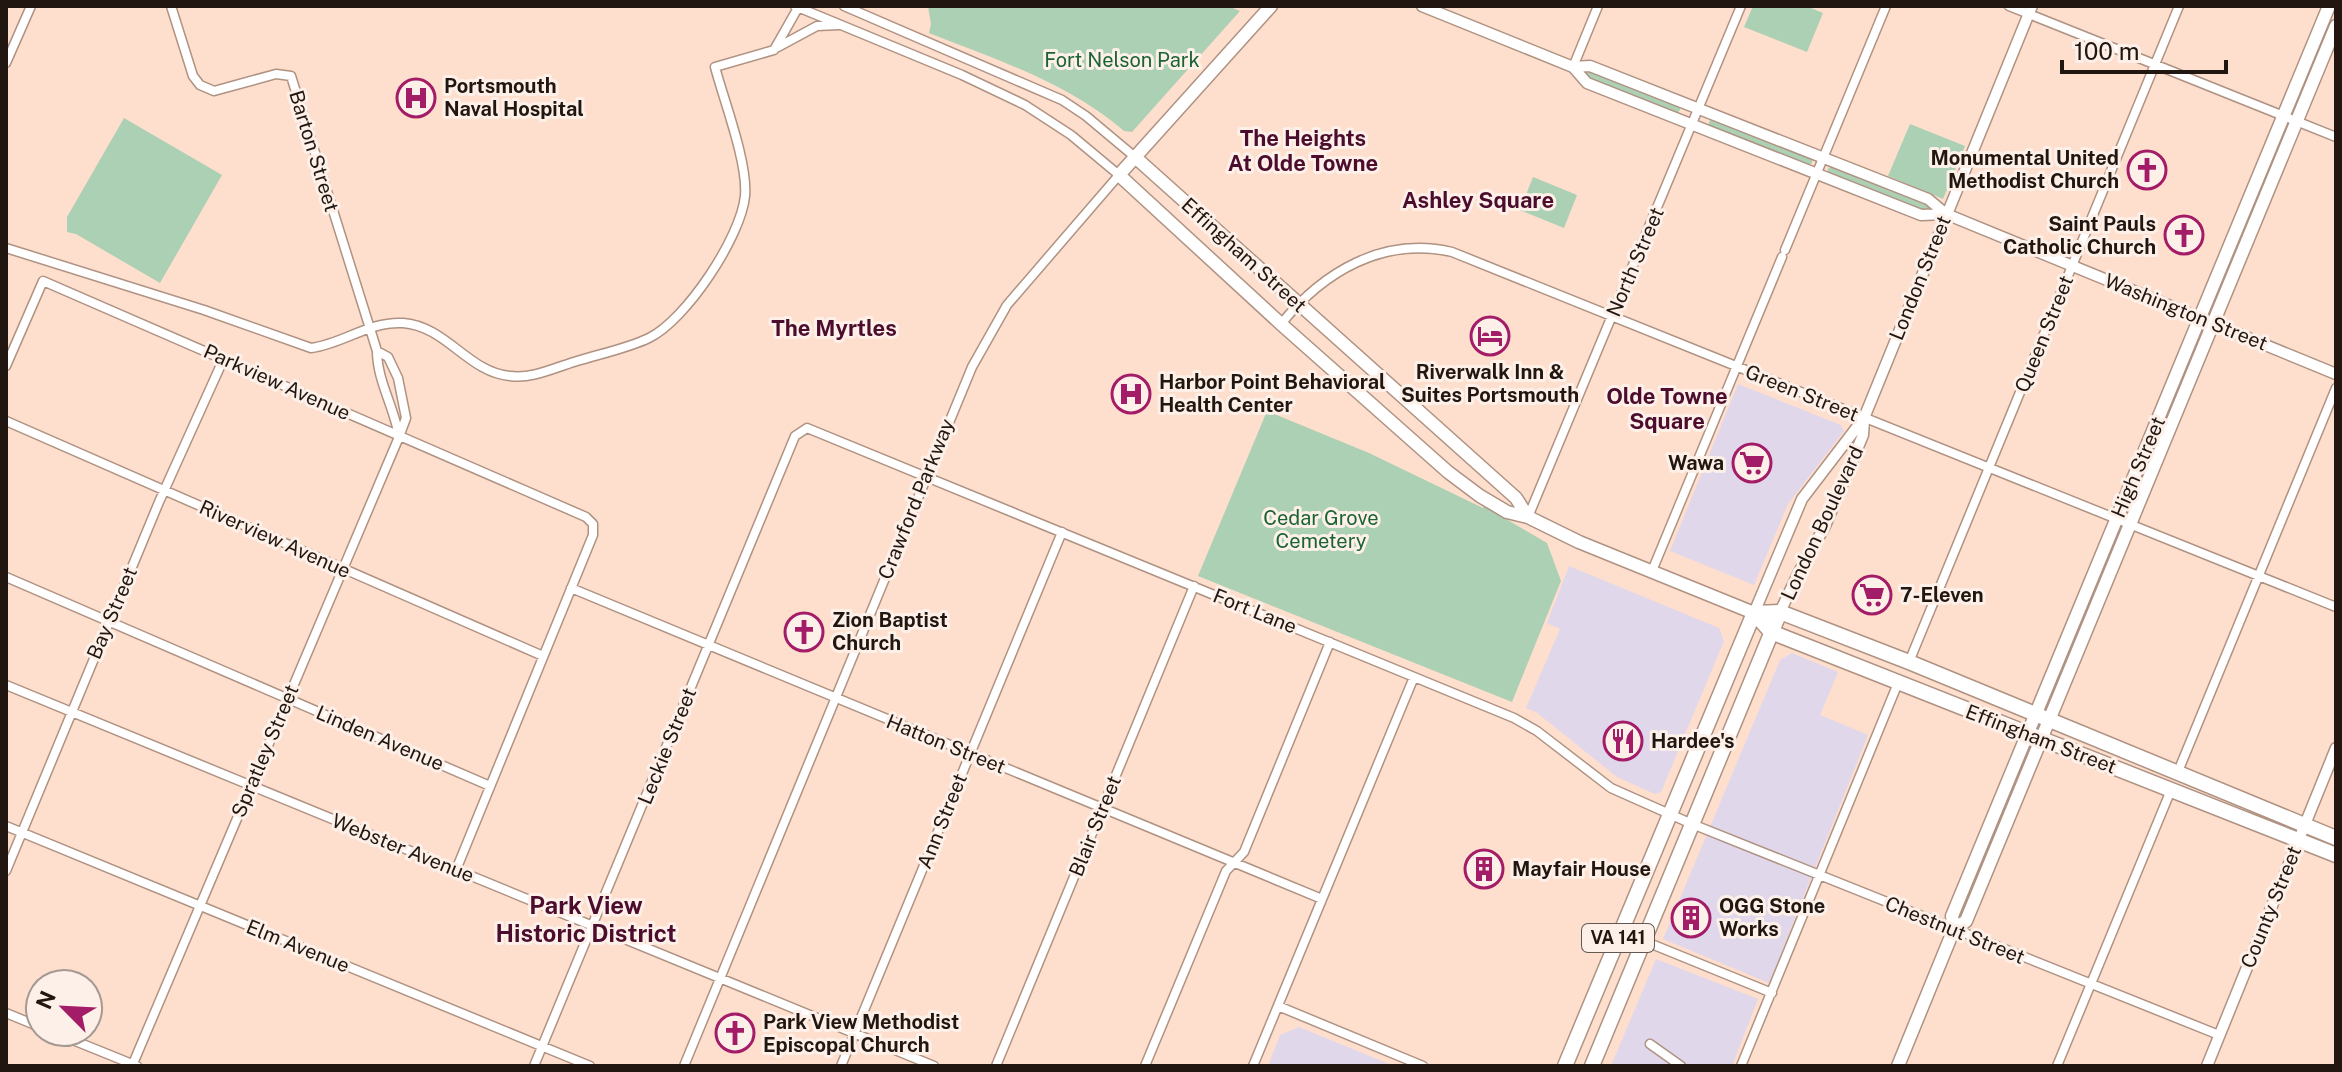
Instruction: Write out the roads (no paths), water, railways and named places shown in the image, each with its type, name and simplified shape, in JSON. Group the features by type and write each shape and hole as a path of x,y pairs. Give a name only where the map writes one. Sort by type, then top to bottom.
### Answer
{"main road":[{"name":"Crawford Parkway","path":"1119,175 1271,6"},
{"name":"High Street","path":"2042,717 2130,525 2207,321 2290,119 2329,6"},
{"name":"High Street","path":"2290,119 2336,26"},
{"name":"Effingham Street","path":"1135,157 1516,498 1528,517"},
{"name":"Effingham Street","path":"1119,175 1448,472 1507,512 1528,517 1579,542 1754,613 1780,612 1909,662 2336,838"},
{"name":"High Street","path":"1898,1066 1954,929 1965,922 2116,519 2207,321"},
{"name":"London Boulevard","path":"1592,1066 1780,612"},
{"name":"Effingham Street","path":"1754,613 1771,632 2336,855"},
{"name":"London Boulevard","path":"1565,1066 1754,613"}],"street":[{"path":"6,63 31,6"},
{"name":"Barton Street","path":"171,6 193,76 200,85 214,91 276,74 291,76 377,351 377,366 396,414 399,437"},
{"path":"774,50 797,6 845,25"},
{"name":"Washington Street","path":"1422,6 1573,67 1590,66 1699,107 1928,199 1946,214 2336,374"},
{"path":"1573,67 1598,6"},
{"name":"North Street","path":"1528,517 1741,6"},
{"path":"1652,571 1886,6"},
{"path":"2009,6 2030,10 2155,65 2336,137"},
{"name":"Queen Street","path":"1909,662 2179,6"},
{"name":"Effingham Street","path":"849,7 925,43 1062,100 1135,157"},
{"name":"London Street","path":"1864,418 2030,10"},
{"path":"6,248 225,317 311,348 384,323 419,326 437,333 488,370 508,377 539,373 628,346 664,329 693,296 729,244 746,192 742,165 715,67 774,50 817,26 845,25"},
{"name":"Effingham Street","path":"845,25 962,75 1043,115 1119,175"},
{"name":"Washington Street","path":"1573,67 1587,83 1692,125 1921,215 1946,214"},
{"name":"Crawford Parkway","path":"684,1066 972,367 1007,305 1119,175"},
{"name":"Green Street","path":"1281,324 1297,304 1342,268 1360,259 1411,247 1452,252 2336,607"},
{"name":"Parkview Avenue","path":"6,366 43,281 586,517 593,524 593,535 571,588"},
{"name":"Barton Street","path":"377,351 388,357 398,378 406,418 399,437"},
{"name":"Bay Street","path":"6,871 164,491 224,358"},
{"path":"2177,774 2336,388"},
{"name":"London Boulevard","path":"1780,612 1825,526 1863,435 1864,418"},
{"name":"London Boulevard","path":"1754,613 1802,499 1864,418"},
{"name":"Riverview Avenue","path":"6,421 543,656"},
{"name":"Fort Lane","path":"802,429 812,429 1514,718 1537,731 1611,788 1692,824"},
{"name":"Leckie Street","path":"534,1066 795,436 802,429"},
{"name":"Spratley Street","path":"134,1065 399,437"},
{"name":"Ann Street","path":"841,1066 1062,532"},
{"name":"Linden Avenue","path":"6,577 490,786"},
{"name":"Blair Street","path":"996,1066 1194,586"},
{"path":"456,870 571,588"},
{"name":"Hatton Street","path":"571,588 1322,899"},
{"path":"1145,1066 1226,871 1244,852 1330,642"},
{"path":"1253,1066 1414,677"},
{"path":"1741,1066 1898,683"},
{"name":"Webster Avenue","path":"6,685 934,1066"},
{"name":"County Street","path":"2210,1064 2336,748"},
{"path":"2057,1066 2171,790"},
{"name":"Chestnut Street","path":"1692,824 2219,1035"},
{"name":"Elm Avenue","path":"6,826 590,1066"},
{"path":"1644,941 1772,993"},
{"path":"1278,1006 1423,1066"},
{"path":"1650,1044 1681,1066"},
{"path":"92,1048 134,1065"}],"place":[{"name":"Portsmouth Naval Hospital","path":"416,98"},
{"name":"Monumental United Methodist Church","path":"2147,170"},
{"name":"Saint Pauls Catholic Church","path":"2184,235"},
{"name":"Riverwalk Inn & Suites Portsmouth","path":"1490,336"},
{"name":"Harbor Point Behavioral Health Center","path":"1131,394"},
{"name":"Wawa","path":"1752,463"},
{"name":"7-Eleven","path":"1872,595"},
{"name":"Zion Baptist Church","path":"804,632"},
{"name":"Hardee's","path":"1623,741"},
{"name":"Mayfair House","path":"1484,869"},
{"name":"OGG Stone Works","path":"1691,918"},
{"name":"Park View Methodist Episcopal Church","path":"735,1033"}],"district":[{"name":"The Heights At Olde Towne","path":"1303,150"},
{"name":"Ashley Square","path":"1478,200"},
{"name":"The Myrtles","path":"834,328"},
{"name":"Olde Towne Square","path":"1667,408"},
{"name":"Park View Historic District","path":"586,920"}],"park label":[{"name":"Fort Nelson Park","path":"1122,60"},
{"name":"Cedar Grove Cemetery","path":"1321,530"}]}
